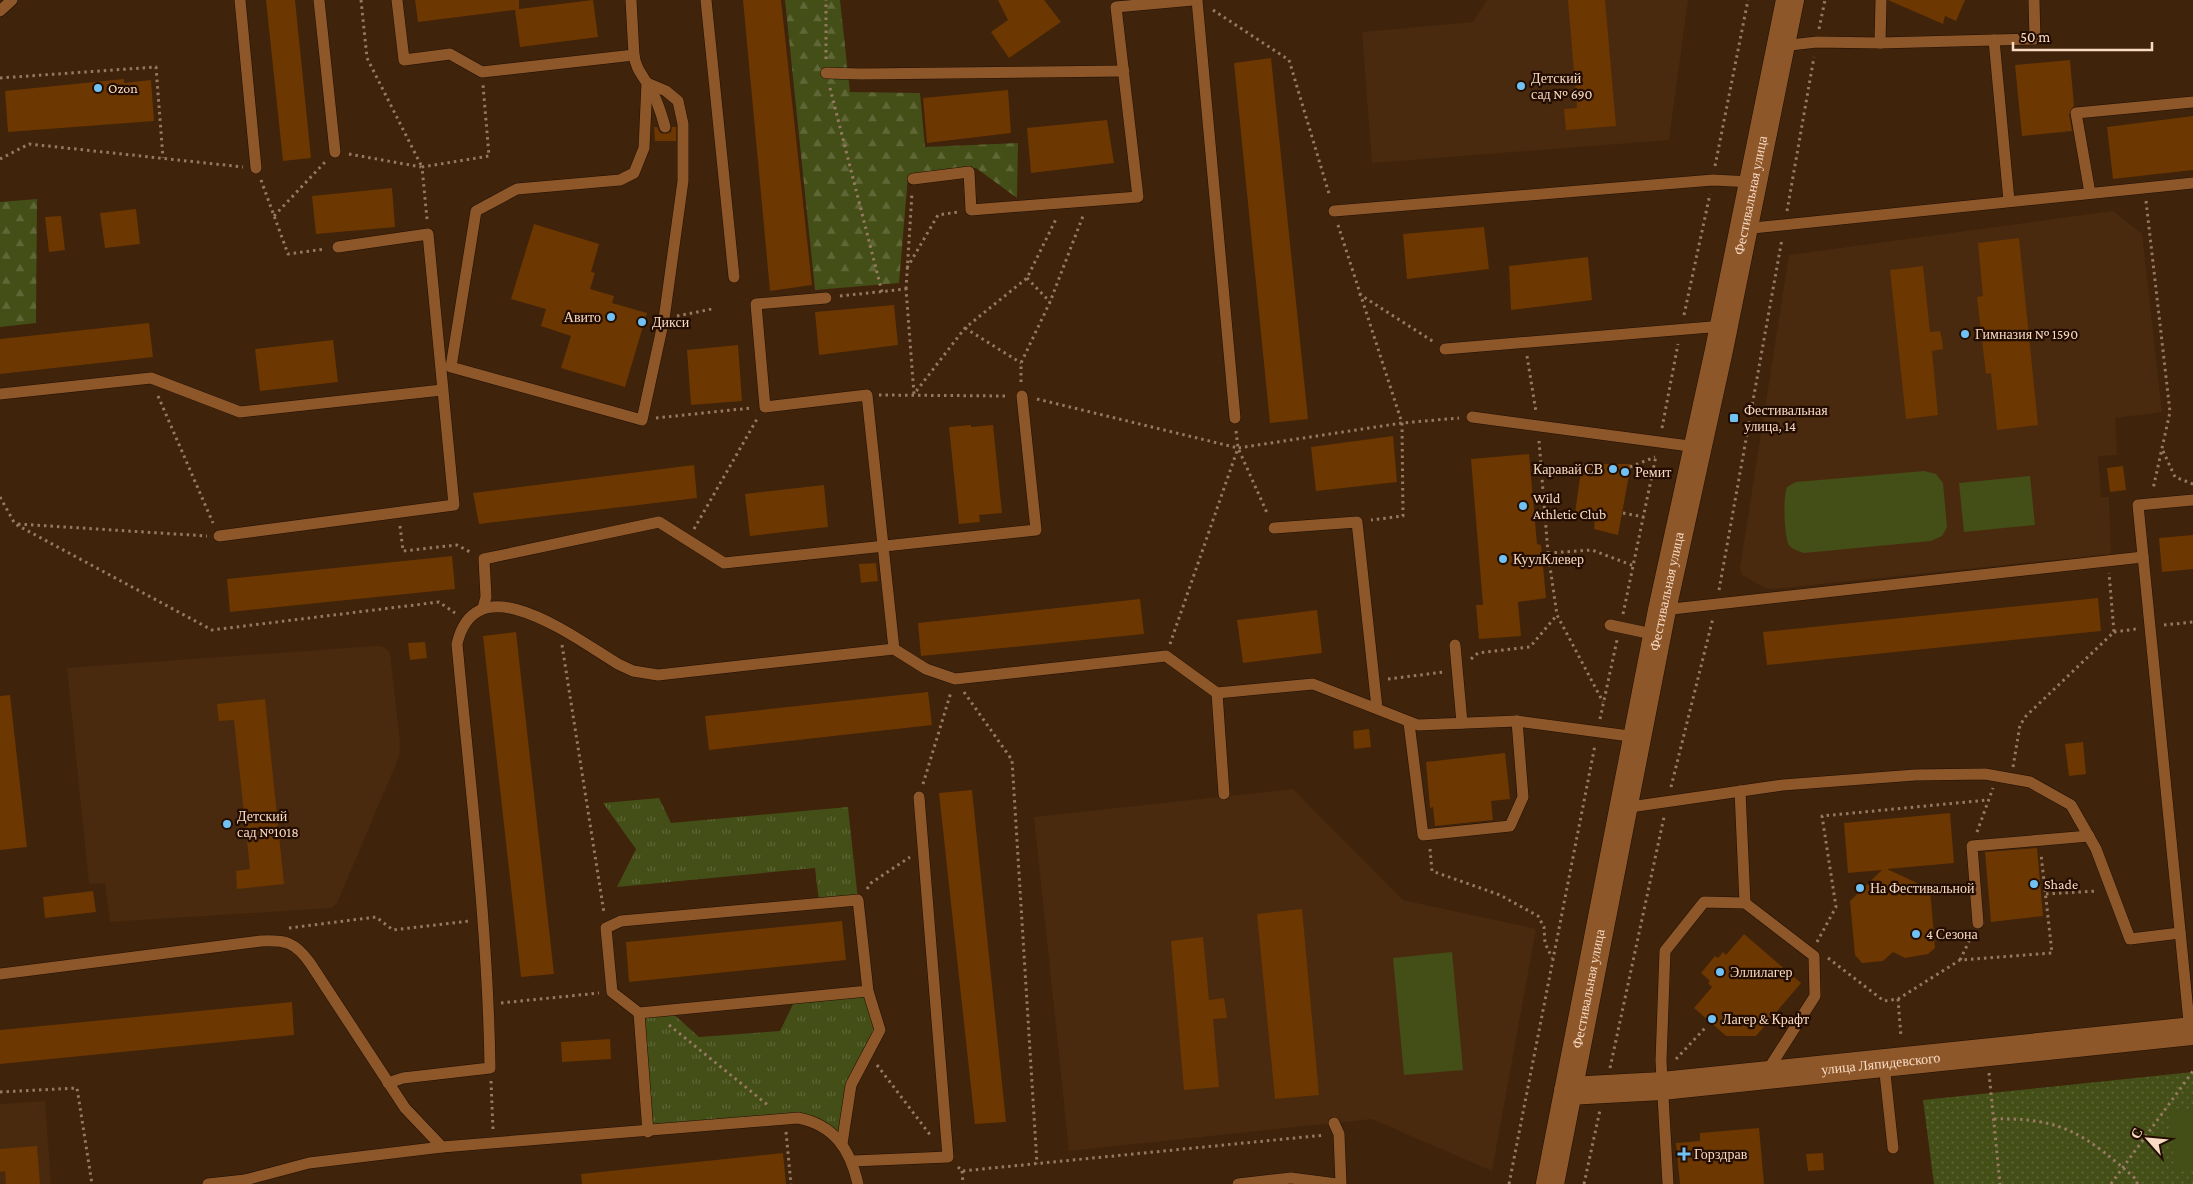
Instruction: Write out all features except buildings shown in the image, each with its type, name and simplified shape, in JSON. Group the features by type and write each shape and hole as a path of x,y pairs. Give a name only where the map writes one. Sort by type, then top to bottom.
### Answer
{"street":[{"name":"Фестивальная улица","path":"1550,1184 1660,623 1790,0"},
{"name":"улица Ляпидевского","path":"1568,1091 1662,1086 2191,1032"}],"lane":[{"path":"0,11 12,0"},
{"path":"240,0 256,168"},
{"path":"319,0 335,152"},
{"path":"397,0 404,60 450,54 482,72 634,55"},
{"path":"631,0 636,69 647,83 659,106 665,127"},
{"path":"706,0 734,277"},
{"path":"913,179 969,172 971,210 1138,197 1116,7 1192,0"},
{"path":"1880,43 1882,0"},
{"path":"1781,46 1817,42 1880,43 2035,38 2034,0"},
{"path":"1202,3 1235,418"},
{"path":"1994,40 2009,201"},
{"path":"826,73 1124,71"},
{"path":"647,83 666,91 678,101 683,124 683,181 664,319 642,420 451,367 476,211 516,189 620,180 634,173 644,148 647,83"},
{"path":"2090,194 2076,114 2193,102"},
{"path":"1334,211 1713,180 1752,182"},
{"path":"1743,229 2193,183"},
{"path":"219,536 454,505 428,234 338,247"},
{"path":"826,298 756,304 764,407 867,395 885,546 894,649"},
{"path":"1445,349 1723,326"},
{"path":"0,394 151,378 240,412 442,390"},
{"path":"483,608 486,597 484,559 660,522 724,563 1036,530 1022,396"},
{"path":"1472,417 1538,427 1659,440 1697,447"},
{"path":"2191,1032 2138,505 2193,500"},
{"path":"1274,528 1357,522 1377,708"},
{"path":"1615,626 1660,623 1716,606 2143,557"},
{"path":"388,1083 402,1078 490,1068 489,1005 457,644 466,620 471,614 483,608 518,608 559,629 618,664 633,671 658,675 894,649 926,669 955,679 1166,656 1217,693 1313,684 1418,725 1517,721 1637,737"},
{"path":"1455,645 1462,724"},
{"path":"1217,693 1224,794"},
{"path":"1409,723 1423,835 1510,826 1523,797 1517,721"},
{"path":"1623,808 1783,785 1916,776 1985,774 2030,782 2070,805 2089,836 2106,873 2130,939 2180,933"},
{"path":"1740,792 1745,903"},
{"path":"853,1161 948,1157 919,797"},
{"path":"1978,923 1972,846 2089,836"},
{"path":"842,1144 850,1084 880,1030 868,991 858,900 621,921 606,928 612,992 639,1013 868,991"},
{"path":"1668,1184 1661,1061 1665,950 1704,902 1745,903 1811,950 1814,956 1816,996 1763,1076"},
{"path":"0,974 261,941 278,940 290,943 302,952 310,963 405,1108 442,1147"},
{"path":"639,1013 648,1132"},
{"path":"1884,1064 1893,1148"},
{"path":"208,1184 246,1182 309,1163 442,1147 648,1132 798,1118 813,1121 828,1130 842,1144 853,1161 858,1184"},
{"path":"1336,1128 1342,1184"},
{"path":"1238,1184 1291,1178 1337,1184"}],"path":[{"path":"361,0 367,58 422,167 428,234"},
{"path":"826,0 826,73 882,292"},
{"path":"1509,1184 1598,732 1615,626 1634,566 1748,0"},
{"path":"1610,1065 1667,803 1716,606 1824,0"},
{"path":"1202,3 1288,60 1359,294 1402,423 1404,516 1357,522"},
{"path":"0,78 156,67 163,158"},
{"path":"274,216 335,152 422,167 488,156 482,72"},
{"path":"0,159 29,144 256,168 288,254 338,247"},
{"path":"913,179 906,289 914,394"},
{"path":"2144,188 2170,412 2150,504"},
{"path":"914,394 965,328 1027,278 1058,214 1088,201"},
{"path":"1022,396 1021,364 1050,302 1088,201"},
{"path":"907,268 938,215 971,210"},
{"path":"1027,278 1050,302"},
{"path":"826,298 906,289"},
{"path":"1359,294 1445,349"},
{"path":"664,319 712,309"},
{"path":"965,328 1021,364"},
{"path":"1526,343 1538,427 1548,553 1557,615 1603,702"},
{"path":"15,524 219,536 151,378"},
{"path":"867,395 1022,396 1238,448 1402,423 1472,417"},
{"path":"642,420 764,407"},
{"path":"688,540 764,407"},
{"path":"1237,440 1238,448 1274,528"},
{"path":"1166,656 1238,448"},
{"path":"2163,450 2176,477 2193,484"},
{"path":"1630,467 1656,457"},
{"path":"0,498 15,524 212,630 439,602 466,620"},
{"path":"399,512 403,551 457,545 484,559"},
{"path":"1624,513 1644,517"},
{"path":"1548,553 1592,550 1634,566"},
{"path":"2012,778 2020,725 2026,716 2114,632 2108,560"},
{"path":"559,629 606,928"},
{"path":"919,797 955,679"},
{"path":"955,679 1012,760 1036,1164"},
{"path":"1972,846 1997,776"},
{"path":"1988,800 1822,816 1836,906 1811,950 1884,1000 1898,999 1960,960 2052,953 2040,848"},
{"path":"1423,835 1430,847 1432,871 1500,895 1538,916 1544,927 1546,943 1552,959"},
{"path":"871,884 923,849"},
{"path":"2046,894 2096,891"},
{"path":"1960,960 1978,923"},
{"path":"489,1005 612,992"},
{"path":"1898,999 1901,1037"},
{"path":"653,1012 785,1119 791,1184"},
{"path":"1676,1060 1706,1027"},
{"path":"868,1053 948,1157 962,1171 964,1184"},
{"path":"1987,1053 2000,1184"},
{"path":"490,1068 494,1143"},
{"path":"2111,1184 2193,1071"},
{"path":"0,1092 77,1088 92,1184"},
{"path":"1584,1184 1600,1114"},
{"path":"1994,1118 2031,1119 2054,1123 2091,1141 2137,1180 2137,1184"},
{"path":"962,1171 1336,1128"}],"shaded area":[{"name":"Детский сад № 690","path":"1487,0 1688,0 1669,140 1372,163 1362,32 1473,22"},
{"name":"Гимназия № 1590","path":"2113,211 2142,234 2162,412 2115,418 2117,455 2098,456 2101,497 2109,497 2111,554 1773,589 1767,589 1742,575 1740,568 1789,255"},
{"name":"Детский сад №1018","path":"376,646 384,647 390,653 400,742 399,757 337,903 331,908 110,922 105,883 89,884 67,668"},
{"path":"1293,789 1403,900 1536,929 1492,1171 1372,1119 1069,1151 1034,817"},
{"path":"45,1101 51,1184 0,1184 0,1104"}],"green space":[{"path":"785,0 840,0 850,92 920,93 925,147 1018,143 1017,198 976,168 908,176 899,283 815,290"},
{"path":"37,199 36,323 0,327 0,202"},
{"path":"1924,471 1936,474 1943,483 1947,527 1942,536 1931,541 1804,553 1790,547 1785,523 1787,487 1796,482"},
{"path":"2030,476 2035,525 1964,532 1959,483"},
{"path":"659,798 671,823 848,807 858,900 819,902 815,868 617,887 636,849 603,803"},
{"path":"1452,952 1463,1070 1404,1075 1393,958"},
{"path":"868,991 880,1030 851,1085 842,1144 813,1121 648,1132 639,1013 669,1010 699,1037 780,1031 796,998"},
{"path":"2193,1072 2193,1184 1934,1184 1923,1100"},
{"path":"2193,1111 2193,1169 2174,1170 2170,1112"}],"place":[{"name":"Детский сад № 690","path":"1521,86"},
{"name":"Ozon","path":"98,88"},
{"name":"Авито","path":"611,317"},
{"name":"Дикси","path":"642,322"},
{"name":"Гимназия № 1590","path":"1965,334"},
{"name":"Фестивальная улица, 14","path":"1734,418"},
{"name":"Каравай СВ","path":"1613,469"},
{"name":"Ремит","path":"1625,472"},
{"name":"Wild Athletic Club","path":"1523,506"},
{"name":"КуулКлевер","path":"1503,559"},
{"name":"Детский сад №1018","path":"227,824"},
{"name":"Shade","path":"2034,884"},
{"name":"На Фестивальной","path":"1860,888"},
{"name":"4 Сезона","path":"1916,934"},
{"name":"Эллилагер","path":"1720,972"},
{"name":"Лагер & Крафт","path":"1712,1019"},
{"name":"Горздрав","path":"1684,1154"}]}
